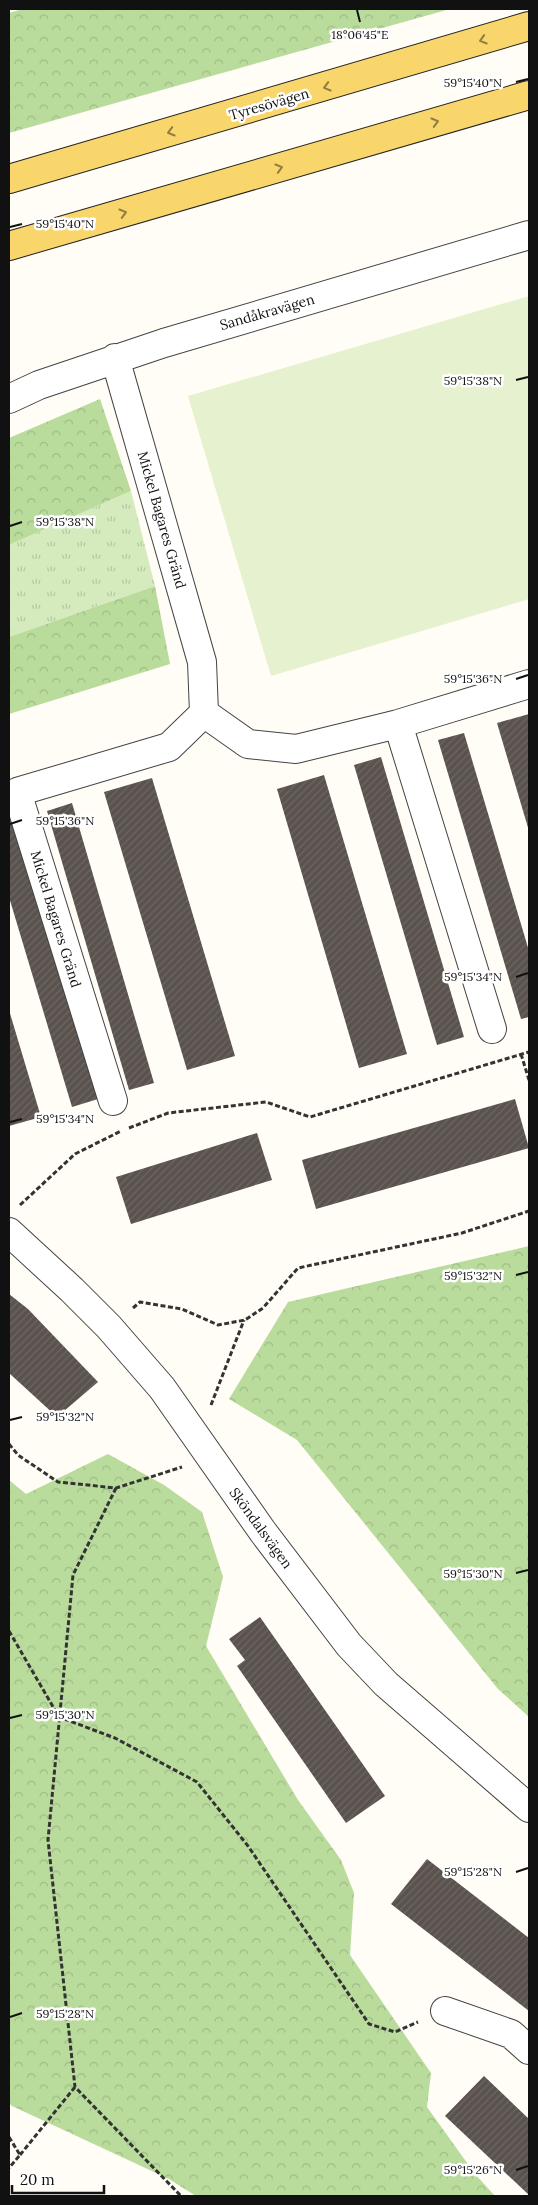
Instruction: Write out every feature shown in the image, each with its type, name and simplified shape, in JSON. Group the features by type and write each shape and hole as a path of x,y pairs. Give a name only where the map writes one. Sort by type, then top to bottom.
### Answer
{"main road":[{"name":"Tyresövägen","path":"9,180 529,26"},
{"path":"9,246 529,95"}],"street":[{"name":"Sandåkravägen","path":"9,399 38,385 115,358 529,235"},
{"name":"Mickel Bagares Gränd","path":"113,1101 17,792 169,746 204,713 202,662 115,358"},
{"path":"204,713 248,744 296,749 398,724 529,684"},
{"path":"398,724 492,1029"},
{"name":"Sköndalsvägen","path":"12,1221 162,1388 263,1532 349,1645 386,1684 529,1808"},
{"path":"445,2010 511,2034 529,2050"}],"path":[{"path":"12,1221 75,1154 121,1131 168,1113 266,1102 310,1117 529,1052"},
{"path":"521,1054 529,1080"},
{"path":"109,1327 140,1302 182,1309 218,1324 245,1320 263,1308 298,1268 462,1232 529,1211"},
{"path":"9,1444 18,1456 58,1482 116,1488 180,1469 198,1439 245,1320"},
{"path":"116,1488 72,1574 48,1840 75,2087 181,2196"},
{"path":"9,1631 59,1717 115,1738 197,1782 248,1846 369,2024 395,2032 445,2010"},
{"path":"9,2168 75,2087"},
{"path":"9,2137 20,2155"}],"green space":[{"path":"23,9 450,9 9,133 9,13"},
{"path":"529,296 529,599 271,676 188,396"},
{"path":"100,399 131,491 9,545 9,438"},
{"path":"131,491 155,586 9,637 9,545"},
{"path":"155,586 170,664 9,714 9,637"},
{"path":"529,1246 529,1717 498,1689 297,1440 229,1399 288,1302"},
{"path":"108,1454 164,1485 202,1512 223,1577 206,1646 298,1800 341,1860 354,1893 350,1955 431,2073 427,2107 475,2174 495,2196 196,2196 169,2179 9,2103 9,1480 26,1494"}],"building":[{"path":"529,714 529,831 497,723"},
{"path":"464,733 529,951 529,1017 521,1019 438,740"},
{"path":"381,757 464,1037 437,1045 354,765"},
{"path":"324,775 407,1054 359,1068 277,789"},
{"path":"152,778 235,1056 187,1070 104,792"},
{"path":"72,803 154,1083 129,1090 47,811"},
{"path":"14,819 98,1099 72,1107 9,897 9,821"},
{"path":"9,1010 41,1117 9,1126"},
{"path":"515,1099 529,1148 316,1209 302,1160"},
{"path":"257,1133 272,1180 131,1224 116,1177"},
{"path":"9,1294 28,1309 98,1382 57,1417 9,1373"},
{"path":"260,1617 385,1796 346,1823 237,1666 245,1660 229,1639"},
{"path":"427,1859 529,1938 529,2011 391,1904"},
{"path":"484,2076 529,2119 529,2195 445,2116"}]}
